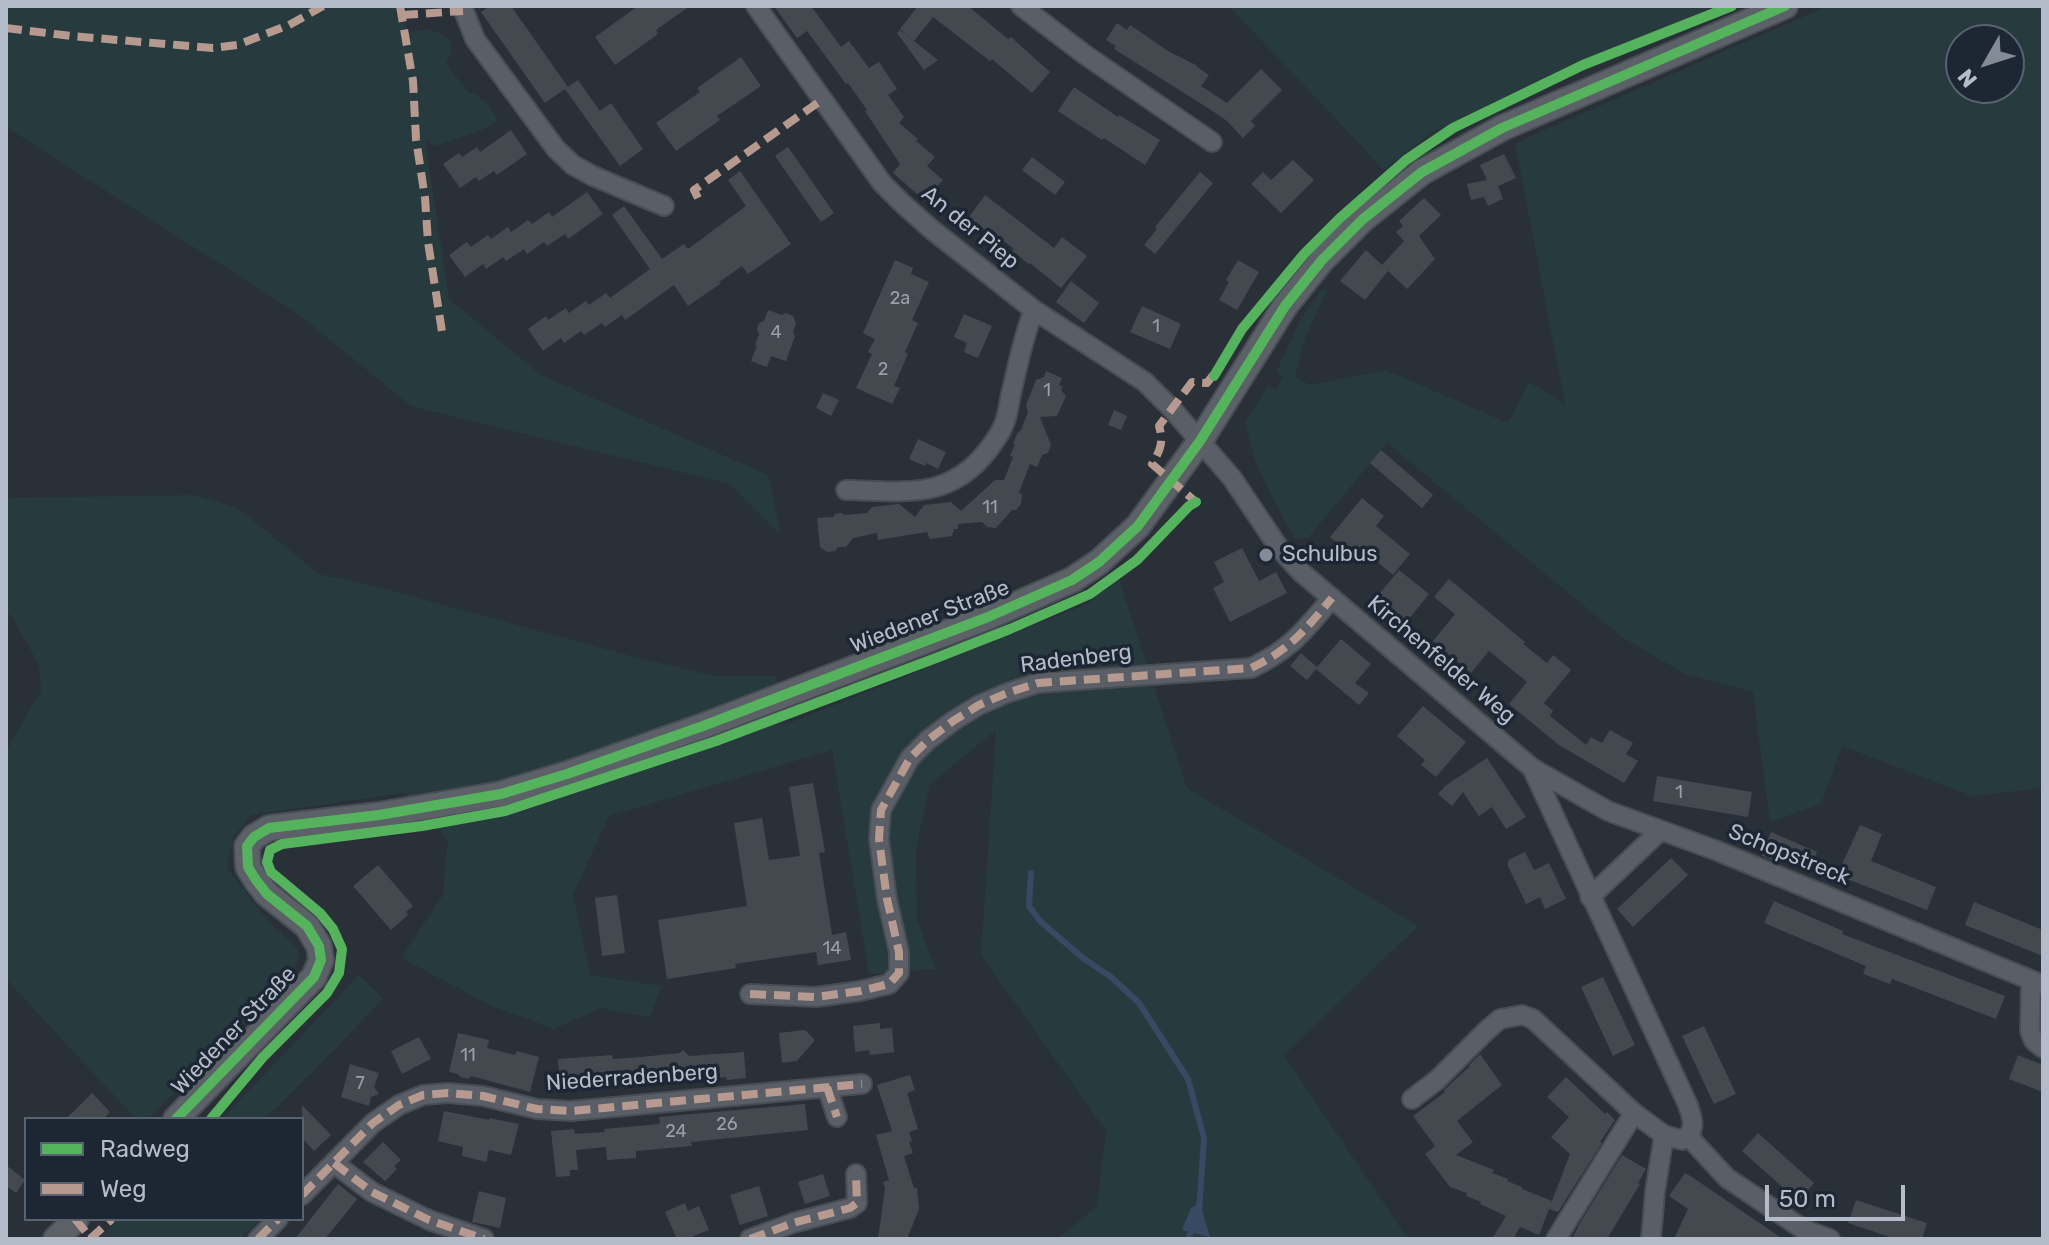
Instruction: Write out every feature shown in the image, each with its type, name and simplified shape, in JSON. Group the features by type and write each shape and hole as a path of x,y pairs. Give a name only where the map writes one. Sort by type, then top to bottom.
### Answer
{"main road":[{"name":"Wiedener Straße","path":"178,1117 314,977 321,960 319,946 307,926 267,894 248,867 247,846 254,837 269,828 379,815 501,794 540,782 703,726 988,617 1059,586 1099,562 1138,526 1200,441 1285,306 1322,260 1363,219 1422,172 1502,128 1785,6"},
{"path":"56,1239 74,1221"}],"street":[{"path":"462,6 475,39 556,149 573,165 593,176 664,206"},
{"name":"An der Piep","path":"756,6 888,190 931,229 1034,310 1145,382 1200,441"},
{"path":"1021,6 1084,54 1212,142"},
{"path":"846,490 920,491 937,488 970,470 994,442 1004,424 1025,331 1034,310"},
{"name":"Kirchenfelder Weg","path":"1200,441 1232,478 1279,548 1301,572 1532,768 1688,1105 1694,1122 1688,1136"},
{"name":"Radenberg","path":"750,994 816,997 860,991 889,984 899,973 899,952 887,899 879,839 881,810 910,758 953,721 979,705 1038,683 1251,668 1272,658 1296,640 1332,598"},
{"name":"Schopstreck","path":"1532,768 1608,811 1715,850 2037,982 2030,1031 2034,1041 2043,1048"},
{"path":"1590,897 1660,831"},
{"path":"1412,1099 1437,1080 1500,1019 1522,1015 1533,1019 1634,1113 1664,1135 1682,1140 1688,1136 1727,1178 1803,1229 1830,1239"},
{"name":"Niederradenberg","path":"304,1193 373,1123 399,1105 423,1095 448,1093 483,1096 537,1109 571,1111 862,1084"},
{"path":"827,1087 837,1117"},
{"path":"1556,1239 1634,1113"},
{"path":"1651,1239 1664,1135"},
{"path":"334,1163 372,1192 429,1220 484,1239"},
{"path":"750,1239 793,1223 850,1208 857,1203 856,1174"},
{"path":"258,1239 276,1221"}],"green space":[{"path":"6,6 404,6 408,33 429,30 449,38 452,51 446,64 470,94 474,93 489,105 498,120 484,129 434,146 425,139 449,299 541,375 768,475 781,536 730,484 411,406 297,313 6,127"},
{"path":"1229,6 1714,6 1431,133 1384,170"},
{"path":"1828,6 2043,6 2043,788 1972,796 1842,746 1821,804 1770,822 1753,692 1683,673 1622,637 1387,443 1308,538 1295,538 1255,460 1245,423 1267,387 1276,389 1283,376 1276,372 1302,317 1323,288 1327,292 1306,335 1295,377 1310,385 1386,370 1508,423 1529,382 1565,404 1515,143"},
{"path":"194,495 238,508 319,574 714,676 776,676 784,725 1087,604 1119,579 1187,788 1418,926 1284,1055 1408,1239 1058,1239 1097,1206 1106,1131 981,955 996,730 930,784 916,849 917,918 935,969 869,974 832,750 609,816 573,894 590,975 661,986 650,1017 601,1008 554,1029 492,1006 401,958 443,895 448,840 405,793 251,815 233,838 227,868 268,921 298,949 298,961 288,980 150,1117 134,1117 6,979 6,751 41,691 39,665 12,616 6,613 6,498"},
{"path":"359,975 383,999 266,1117 224,1117"},
{"path":"117,1221 260,1221 239,1239 98,1239"}],"water":[{"path":"1200,1203 1210,1237 1182,1230 1191,1208"}],"building":[{"path":"490,6 511,6 568,87 578,80 600,111 611,103 643,149 620,166 565,89 545,103 481,12"},
{"path":"638,6 690,6 615,65 595,37"},
{"path":"774,6 811,6 841,47 849,41 869,68 879,62 897,89 888,95 904,117 899,123 935,157 927,166 943,180 925,201 893,173 900,164 848,83 807,31 797,38"},
{"path":"918,6 968,6 1008,39 1011,37 1050,72 1032,93 992,59 990,61 933,17 914,41 900,29"},
{"path":"1117,23 1127,30 1130,25 1168,51 1196,65 1209,75 1201,86 1227,103 1261,69 1282,90 1251,121 1255,126 1243,138 1227,121 1114,49 1116,46 1106,40"},
{"path":"900,30 938,60 924,70 897,33"},
{"path":"741,57 761,86 717,116 720,120 676,151 656,123 700,92 697,88"},
{"path":"1074,87 1118,117 1160,140 1145,165 1058,111"},
{"path":"511,130 527,154 497,175 494,171 479,181 476,177 460,188 443,164 459,153 462,157 477,147 480,152"},
{"path":"788,147 834,213 821,222 775,156"},
{"path":"1504,154 1516,178 1498,186 1503,199 1488,206 1484,197 1471,200 1467,184 1487,180 1480,165"},
{"path":"1032,157 1065,182 1055,195 1022,170"},
{"path":"1293,160 1314,180 1281,213 1251,184 1263,172 1271,180"},
{"path":"740,171 791,244 748,274 742,266 688,306 674,285 625,320 622,315 605,327 602,323 584,335 581,331 564,343 561,338 543,351 528,329 546,316 548,320 566,308 569,313 586,301 589,305 606,293 610,298 650,269 612,215 624,206 662,259 684,244 688,249 746,206 728,180"},
{"path":"1200,172 1213,183 1155,254 1144,245"},
{"path":"587,192 603,214 568,239 565,234 547,246 544,242 527,254 524,249 506,261 503,257 486,269 483,264 465,277 449,255 467,242 471,247 488,235 491,239 508,227 511,232 528,220 532,224 549,212 552,217"},
{"path":"985,195 1054,248 1062,237 1087,256 1061,288 969,217"},
{"path":"1424,198 1441,215 1419,236 1435,259 1407,289 1388,271 1365,300 1340,281 1366,250 1382,265 1404,241 1396,232 1403,226 1399,221"},
{"path":"895,260 913,268 911,274 929,282 912,320 918,323 894,386 900,388 892,404 856,388 872,354 868,352 875,339 863,333"},
{"path":"1238,260 1259,272 1237,310 1219,300"},
{"path":"1071,281 1099,303 1084,323 1056,302"},
{"path":"1142,306 1181,324 1170,349 1130,332"},
{"path":"768,310 793,316 796,323 786,361 771,356 767,367 751,361 757,345 759,323 764,321"},
{"path":"964,314 992,326 978,358 964,352 967,343 954,337"},
{"path":"1046,371 1062,378 1059,385 1066,396 1057,416 1040,417 1051,445 1037,467 1030,464 1019,492 1022,495 1021,504 996,528 987,527 982,522 958,524 952,536 930,539 927,532 878,540 877,533 853,538 846,547 838,547 835,551 827,552 820,547 817,518 842,513 867,513 872,507 899,504 915,517 924,505 951,502 961,511 995,480 1004,480 1013,457 1010,456 1013,443 1028,412 1026,405 1036,380 1044,377"},
{"path":"823,393 839,400 831,416 816,408"},
{"path":"1114,410 1127,416 1121,430 1108,425"},
{"path":"918,439 946,452 938,469 909,459"},
{"path":"1381,450 1433,495 1422,508 1370,463"},
{"path":"1362,498 1384,516 1376,526 1410,554 1393,575 1363,550 1355,559 1330,537"},
{"path":"1242,548 1259,581 1276,572 1287,593 1230,622 1213,588 1224,582 1214,562"},
{"path":"1399,570 1429,594 1404,625 1374,600"},
{"path":"1449,579 1547,663 1553,655 1571,670 1544,703 1553,711 1550,716 1586,745 1591,737 1602,743 1610,730 1633,743 1626,754 1638,761 1624,783 1559,745 1509,704 1527,682 1489,651 1471,673 1433,641 1455,614 1434,597"},
{"path":"1341,639 1371,664 1355,683 1369,693 1359,705 1316,669 1307,680 1290,666 1301,653 1317,667"},
{"path":"1423,706 1466,742 1436,777 1421,765 1425,760 1397,736"},
{"path":"1487,758 1526,817 1506,829 1492,807 1479,816 1463,792 1452,806 1438,794"},
{"path":"1657,776 1752,792 1748,817 1653,801"},
{"path":"813,783 825,852 819,853 832,935 846,932 851,960 818,965 816,952 735,964 736,968 667,979 658,920 747,906 734,823 762,818 769,860 800,856 789,787"},
{"path":"1860,825 1882,834 1871,861 1936,887 1927,910 1837,875"},
{"path":"1771,832 1817,852 1810,868 1779,854 1776,862 1761,855"},
{"path":"1525,852 1534,870 1549,863 1566,899 1545,909 1540,897 1526,904 1508,866 1508,860"},
{"path":"1671,858 1688,875 1633,927 1617,909"},
{"path":"378,865 413,906 391,930 353,886"},
{"path":"617,895 625,953 602,956 595,898"},
{"path":"1774,901 1843,931 1842,934 2005,996 1996,1019 1892,979 1890,984 1863,974 1866,966 1764,923"},
{"path":"1974,902 2043,930 2043,956 1965,925"},
{"path":"1603,977 1635,1045 1613,1056 1581,987"},
{"path":"880,1023 880,1029 892,1028 894,1052 870,1055 869,1050 855,1052 853,1026"},
{"path":"1704,1026 1736,1094 1714,1104 1682,1036"},
{"path":"805,1030 815,1040 797,1061 782,1063 779,1033"},
{"path":"458,1033 489,1040 487,1048 539,1057 530,1092 449,1072"},
{"path":"419,1037 431,1059 402,1074 391,1051"},
{"path":"683,1050 689,1056 744,1052 746,1078 685,1078 615,1087 615,1083 560,1088 558,1059 612,1055 613,1059 641,1057 680,1053"},
{"path":"1480,1054 1502,1085 1457,1121 1473,1142 1456,1155 1494,1170 1492,1173 1522,1189 1552,1201 1570,1154 1551,1137 1569,1117 1547,1097 1566,1077 1615,1120 1558,1212 1549,1209 1539,1235 1520,1227 1513,1239 1492,1239 1506,1216 1466,1196 1467,1193 1450,1187 1425,1154 1435,1146 1413,1116 1445,1092"},
{"path":"2018,1055 2043,1065 2043,1092 2009,1079"},
{"path":"350,1064 379,1073 374,1087 379,1094 371,1097 369,1106 341,1097"},
{"path":"910,1075 915,1090 907,1093 918,1129 909,1132 913,1153 904,1156 914,1188 917,1188 919,1209 907,1239 878,1239 885,1188 883,1182 889,1180 876,1135 892,1131 877,1085"},
{"path":"92,1093 110,1112 105,1117 68,1117"},
{"path":"805,1104 808,1130 691,1142 692,1146 636,1151 636,1158 607,1160 606,1147 576,1150 578,1170 570,1170 570,1176 556,1177 551,1131 574,1129 575,1134 605,1132 604,1129 660,1124 659,1117"},
{"path":"302,1105 331,1135 314,1151 304,1140"},
{"path":"444,1111 519,1124 511,1155 489,1150 486,1162 462,1156 463,1147 438,1141"},
{"path":"1758,1133 1814,1183 1798,1201 1742,1151"},
{"path":"383,1142 401,1160 385,1181 363,1162"},
{"path":"1622,1155 1646,1169 1640,1184 1607,1239 1572,1239 1581,1221"},
{"path":"6,1165 24,1181 16,1193 6,1186"},
{"path":"1685,1173 1783,1239 1674,1239 1688,1209 1669,1196"},
{"path":"823,1174 830,1196 805,1204 798,1182"},
{"path":"338,1184 357,1199 343,1217 325,1239 295,1239"},
{"path":"759,1186 768,1216 740,1225 730,1195"},
{"path":"479,1191 506,1198 500,1228 472,1222"},
{"path":"1856,1200 1927,1223 1922,1239 1896,1239 1848,1223"},
{"path":"685,1203 688,1211 699,1206 709,1230 686,1239 677,1239 665,1212"}],"waterway":[{"path":"1031,873 1029,906 1040,921 1139,1003 1188,1079 1204,1138 1199,1211"},
{"path":"1188,1239 1194,1225"}],"marked path":[{"path":"6,28 213,48 237,45 289,25 323,6"},
{"path":"400,6 413,81 428,242 443,338"},
{"path":"402,15 463,11"},
{"path":"698,198 694,190 823,99"},
{"path":"1192,504 1196,502 1152,464 1160,446 1159,426 1192,382 1207,383 1217,370"},
{"path":"750,994 816,997 860,991 889,984 899,973 899,952 887,899 879,839 881,810 910,758 953,721 979,705 1038,683 1251,668 1287,646 1332,598"},
{"path":"304,1193 373,1123 399,1105 423,1095 448,1093 483,1096 537,1109 571,1111 862,1084"},
{"path":"827,1087 837,1117"},
{"path":"334,1163 372,1192 429,1220 484,1239"},
{"path":"750,1239 793,1223 850,1208 857,1203 856,1174"},
{"path":"77,1221 91,1238"},
{"path":"90,1239 110,1221"},
{"path":"258,1239 276,1221"}],"cycle path":[{"path":"1214,376 1242,329 1304,254 1406,160 1453,128 1583,65 1732,6"},
{"path":"178,1117 314,977 321,960 319,946 307,926 267,894 248,867 247,846 254,837 269,828 379,815 501,794 567,774 703,726 988,617 1072,580 1099,562 1138,526 1200,441 1285,306 1322,260 1363,219 1422,172 1502,128 1785,6"},
{"path":"213,1117 263,1057 327,993 339,973 342,949 333,929 320,913 271,872 267,862 270,850 282,844 422,826 505,811 716,741 1010,629 1090,594 1137,560 1196,502"}],"place":[{"name":"Schulbus","path":"1266,555"}]}
